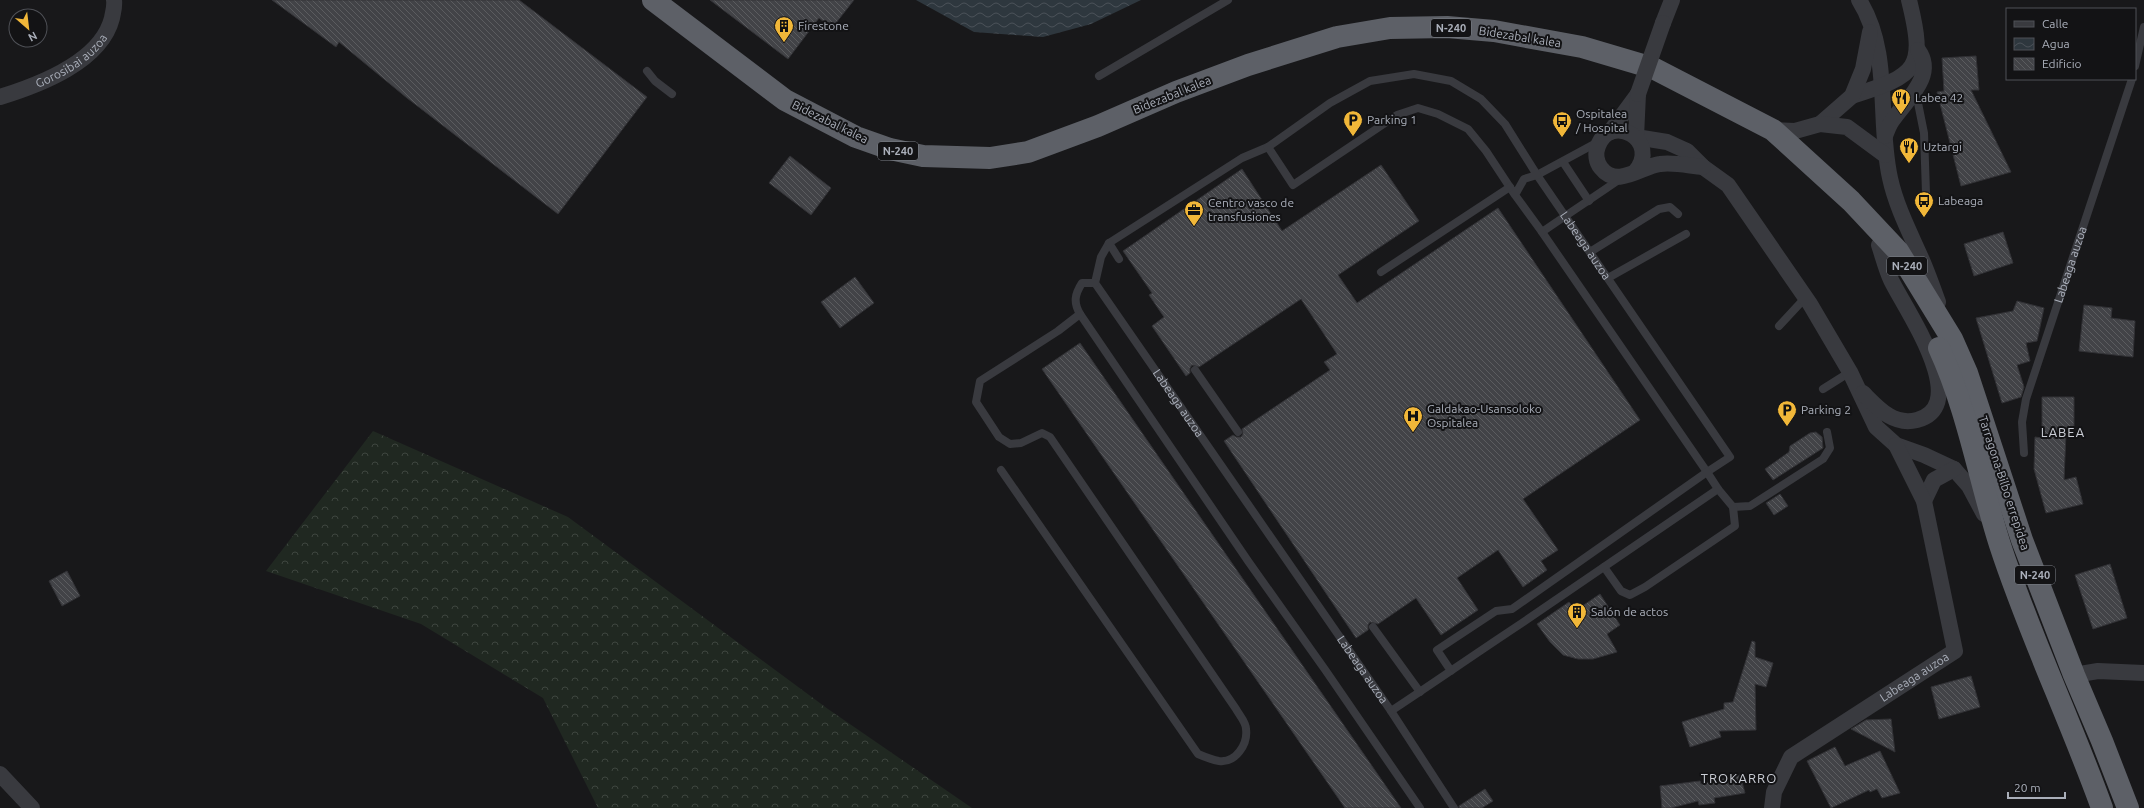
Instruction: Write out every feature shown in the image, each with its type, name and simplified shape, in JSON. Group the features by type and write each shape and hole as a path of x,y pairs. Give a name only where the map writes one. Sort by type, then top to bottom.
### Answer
{"highway":[{"name":"Bidezabal kalea","path":"653,0 785,100 856,137 890,149 923,156 990,158 1028,152 1098,126 1176,92 1248,65 1337,37 1390,28 1447,27 1494,32 1582,47 1653,68 1723,104"},
{"name":"Tarragona-Bilbo errepidea","path":"1723,104 1773,130 1851,201 1898,251 1952,339 1969,380 2022,540 2074,675 2128,808"},
{"name":"Tarragona-Bilbo errepidea","path":"1851,201 1913,297 1950,371 1977,458 2000,544 2031,631 2084,758 2102,808"}],"street":[{"name":"Gorosibai auzoa","path":"0,97 59,73 84,59 104,38 115,4 114,0"},
{"path":"1636,137 1638,94 1672,0"},
{"path":"1859,0 1871,27 1887,85 1884,147 1890,180 1910,236 1922,260 1952,339"},
{"path":"1820,124 1852,96 1887,85 1911,70 1918,50 1916,27 1909,0"},
{"path":"1852,96 1864,70 1871,27"},
{"path":"1884,147 1891,122 1921,80 1924,67 1923,57 1918,50"},
{"path":"1887,85 1911,96"},
{"path":"1638,94 1597,149 1598,163 1608,174 1629,174 1660,164 1703,166"},
{"path":"1773,130 1795,131 1820,124 1847,127 1884,147"},
{"path":"1605,137 1615,131 1626,131 1636,137 1641,143 1643,159 1629,174"},
{"path":"1636,137 1667,142 1687,151 1703,166 1728,185 1805,298 1850,372 1873,423 1883,435 1896,445 1924,455 1954,469 1969,486 2000,544"},
{"path":"1858,387 1888,417 1896,420 1913,421 1926,418 1934,410 1940,397 1937,373 1925,343 1891,279 1879,245"},
{"path":"1896,445 1924,501"},
{"path":"1924,501 1934,480 1954,469"},
{"name":"Labeaga auzoa","path":"1772,808 1774,792 1791,757 1955,651 1924,501"},
{"path":"2074,675 2098,671 2144,673"},
{"path":"0,774 32,808"}],"lane":[{"path":"1099,76 1228,0"},
{"path":"2136,62 2144,27"},
{"path":"647,70 655,81 672,94"},
{"path":"1420,808 1326,671 1243,555 1080,314 1076,307 1076,294 1082,283 1095,283 1101,257 1109,243 1242,158 1268,147 1330,103 1370,80 1414,74 1451,81 1481,99 1505,124 1565,216 1629,174"},
{"name":"Labeaga auzoa","path":"2024,453 2022,422 2026,399 2132,80"},
{"path":"1911,96 1918,103 1924,133 1926,193"},
{"path":"1268,147 1293,185 1397,115 1418,108 1438,114 1468,130 1486,151 1542,232"},
{"path":"1515,195 1524,179 1537,175 1563,162 1605,137"},
{"path":"1563,162 1589,201"},
{"path":"1382,272 1510,187"},
{"path":"1590,252 1659,209 1670,207 1678,214"},
{"name":"Labeaga auzoa","path":"1451,671 1437,650 1496,611 1512,609 1707,472 1730,456 1565,216 1542,232 1707,472 1718,489 1733,507"},
{"path":"1608,278 1686,234"},
{"path":"1109,243 1119,259"},
{"name":"Labeaga auzoa","path":"1095,283 1391,711 1454,808"},
{"path":"1779,326 1805,298"},
{"path":"1002,470 1198,754 1221,761 1229,760 1239,752 1246,744 1246,727 1236,709 1050,436 1042,433 1021,443 1010,444 999,437 976,402 980,381 1052,335 1080,314"},
{"path":"1195,370 1238,432"},
{"path":"1823,389 1850,372"},
{"path":"1604,567 1621,591 1630,595 1645,587 1734,526 1733,507 1750,506 1823,459 1830,448 1827,432"},
{"name":"Labeaga auzoa","path":"1391,711 1718,489"},
{"path":"1373,627 1420,692"}],"green space":[{"path":"373,431 568,517 828,709 972,808 598,808 543,698 421,624 266,571"}],"water":[{"path":"916,0 1141,0 1091,24 1043,37 974,32"}],"building":[{"path":"272,0 519,0 647,97 558,214 407,98 339,42 336,47"},
{"name":"Firestone","path":"710,0 854,0 832,28 819,18 788,59"},
{"path":"1976,56 1979,90 1971,90 2011,172 1961,186 1937,92 1944,91 1942,58"},
{"path":"790,156 831,188 811,215 769,183"},
{"path":"1381,165 1419,221 1338,275 1357,303 1498,208 1640,420 1523,499 1558,550 1541,561 1547,570 1523,587 1498,550 1457,578 1478,610 1441,635 1416,598 1378,624 1370,622 1368,625 1368,630 1356,638 1224,441 1233,435 1236,437 1241,437 1243,434 1242,429 1330,370 1324,362 1337,354 1301,299 1199,367 1192,365 1190,368 1190,373 1186,376 1152,326 1164,317 1149,295 1152,293 1123,251 1242,169 1282,231"},
{"path":"2003,232 2013,263 1974,276 1964,244"},
{"path":"855,277 874,303 840,328 821,302"},
{"path":"2017,301 2044,308 2037,341 2026,343 2030,361 2017,365 2024,387 2021,397 2002,403 1976,318 2013,311"},
{"path":"2084,305 2112,308 2111,318 2135,321 2133,357 2079,351"},
{"path":"1080,343 1401,808 1345,808 1042,369"},
{"path":"2042,397 2074,397 2074,432 2066,432 2064,480 2076,477 2083,504 2046,513 2034,469 2035,437 2042,438"},
{"path":"1816,432 1822,437 1823,448 1773,480 1765,469 1789,452 1790,446 1810,433"},
{"path":"1780,494 1788,506 1774,515 1766,503"},
{"path":"2110,564 2127,618 2093,629 2075,575"},
{"path":"67,571 80,596 62,606 49,581"},
{"name":"Salón de actos","path":"1600,594 1620,625 1607,634 1617,652 1593,659 1578,659 1563,655 1550,642 1537,624 1569,602 1575,611"},
{"path":"1752,641 1755,642 1755,657 1773,663 1766,687 1755,684 1756,730 1719,731 1721,737 1690,747 1682,722 1724,709 1724,703 1733,702"},
{"path":"1971,676 1980,707 1939,719 1931,687"},
{"path":"1891,719 1895,752 1851,729 1866,720"},
{"path":"1835,747 1845,766 1880,751 1900,793 1882,798 1877,789 1870,792 1869,790 1831,808 1807,761"},
{"path":"1740,775 1745,793 1714,798 1715,803 1699,805 1698,801 1671,808 1662,808 1660,786 1700,781 1701,784"},
{"path":"1485,789 1493,801 1482,808 1459,808 1459,806"}],"place":[{"name":"Firestone","path":"784,43"},
{"name":"Labea 42","path":"1901,115"},
{"name":"Parking 1","path":"1353,137"},
{"name":"Ospitalea / Hospital","path":"1562,138"},
{"name":"Uztargi","path":"1909,164"},
{"name":"Labeaga","path":"1924,218"},
{"name":"Centro vasco de transfusiones","path":"1194,227"},
{"name":"Parking 2","path":"1787,427"},
{"name":"Galdakao-Usansoloko Ospitalea","path":"1413,433"},
{"name":"Salón de actos","path":"1577,629"}],"district":[{"name":"LABEA","path":"2063,432"},
{"name":"TROKARRO","path":"1739,778"}]}
